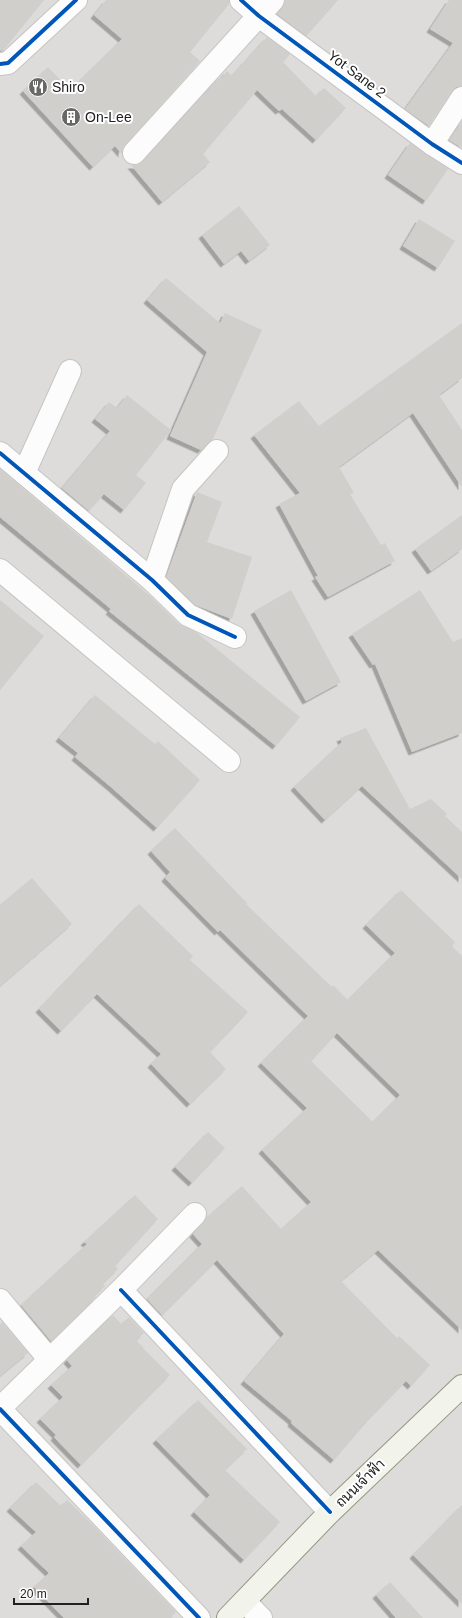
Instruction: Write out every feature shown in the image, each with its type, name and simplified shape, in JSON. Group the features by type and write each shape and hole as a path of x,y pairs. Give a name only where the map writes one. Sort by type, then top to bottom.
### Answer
{"main road":[{"name":"ถนนเจ้าฟ้า","path":"228,1618 330,1512 462,1386"}],"street":[{"path":"0,64 8,63 76,0"},
{"name":"Yot Sane 2","path":"241,0 266,8 432,144 462,163"},
{"path":"134,153 266,8"},
{"path":"432,144 462,98"},
{"path":"24,473 70,371"},
{"path":"152,580 183,489 217,451"},
{"path":"0,453 152,580 188,615 235,637"},
{"path":"0,570 230,761"},
{"path":"195,1214 121,1290 0,1408 199,1618"},
{"path":"121,1290 330,1512"},
{"path":"0,1300 49,1359"},
{"path":"244,1602 261,1618"}],"shaded area":[{"path":"0,0 462,0 462,1618 0,1618"}],"building":[{"path":"0,0 44,0 5,48 0,51"},
{"path":"106,0 229,0 229,4 190,52 200,61 125,145 122,150 122,154 115,146 93,167 23,91 48,67 70,90 122,39 94,15"},
{"path":"285,0 338,0 306,36 277,14 282,8"},
{"path":"449,0 462,0 462,86 456,87 452,91 429,126 405,109 453,43 430,29"},
{"path":"267,37 290,54 283,62 316,96 324,88 346,108 316,140 282,109 279,111 257,90 203,154 210,162 162,202 131,165 137,165 143,161 219,78 221,79 227,71 232,76"},
{"path":"462,121 462,148 449,140"},
{"path":"410,143 448,169 426,201 388,175"},
{"path":"239,206 270,245 249,261 241,251 224,264 202,235"},
{"path":"419,219 455,241 438,268 403,246"},
{"path":"166,278 220,323 225,313 262,330 213,439 201,450 170,436 207,352 147,300"},
{"path":"462,323 462,378 439,395 462,430 462,487 413,413 339,467 354,493 350,494 381,545 385,543 395,561 328,597 315,577 318,576 279,504 300,493 254,435 299,401 319,426"},
{"path":"127,395 171,430 136,475 146,483 124,510 104,494 89,511 62,488 110,431 95,419 109,402 117,408"},
{"path":"0,469 149,595 179,624 196,632 300,717 276,746 109,611 111,609 0,517"},
{"path":"197,492 222,502 207,542 252,557 232,619 195,605 166,577"},
{"path":"462,515 462,549 431,571 415,549"},
{"path":"291,590 341,682 306,701 254,611"},
{"path":"420,590 453,642 462,638 462,733 412,752 375,664 373,665 352,634"},
{"path":"0,600 44,636 0,690"},
{"path":"95,695 155,744 158,741 200,780 157,828 75,757 78,753 59,738"},
{"path":"366,728 410,809 431,799 447,814 445,816 462,832 462,879 362,786 325,820 294,787 342,742 340,738"},
{"path":"175,828 247,903 246,904 332,987 333,985 348,1000 395,953 366,925 401,890 455,942 452,946 462,956 462,1330 378,1250 341,1281 397,1338 399,1336 430,1365 411,1386 406,1381 370,1418 334,1460 291,1423 292,1421 244,1381 284,1334 217,1260 162,1315 147,1299 202,1244 193,1234 206,1218 242,1186 281,1229 311,1202 262,1150 307,1108 261,1063 308,1016 220,930 218,932 165,878 170,872 151,851","holes":["337,1033 400,1095 373,1122 311,1061"]},
{"path":"32,878 72,924 0,986 0,905"},
{"path":"139,904 193,956 190,960 248,1012 210,1052 226,1069 190,1104 151,1064 161,1054 97,994 61,1031 39,1009"},
{"path":"208,1132 225,1148 192,1183 175,1167"},
{"path":"135,1195 158,1219 115,1266 118,1269 103,1283 105,1286 94,1296 96,1297 51,1341 21,1305 87,1244 84,1242"},
{"path":"113,1315 121,1324 129,1317 144,1333 136,1340 170,1375 81,1465 54,1437 56,1435 40,1419 63,1397 51,1385 72,1366 67,1360"},
{"path":"2,1322 28,1353 0,1376 0,1325"},
{"path":"198,1400 247,1449 225,1470 280,1522 244,1560 194,1512 210,1495 156,1440"},
{"path":"36,1482 61,1506 67,1500 176,1612 170,1618 64,1618 34,1587 49,1573 21,1546 36,1532 10,1508"},
{"path":"462,1505 462,1604 413,1555"},
{"path":"390,1582 423,1618 396,1618 376,1595"}],"cycle path":[{"path":"0,64 8,63 76,0"},
{"path":"241,0 259,16 432,144 462,163"},
{"path":"0,453 152,580 188,615 235,637"},
{"path":"121,1290 330,1512"},
{"path":"0,1409 199,1618"}],"place":[{"name":"Shiro","path":"38,87"},
{"name":"On-Lee","path":"71,117"}]}
